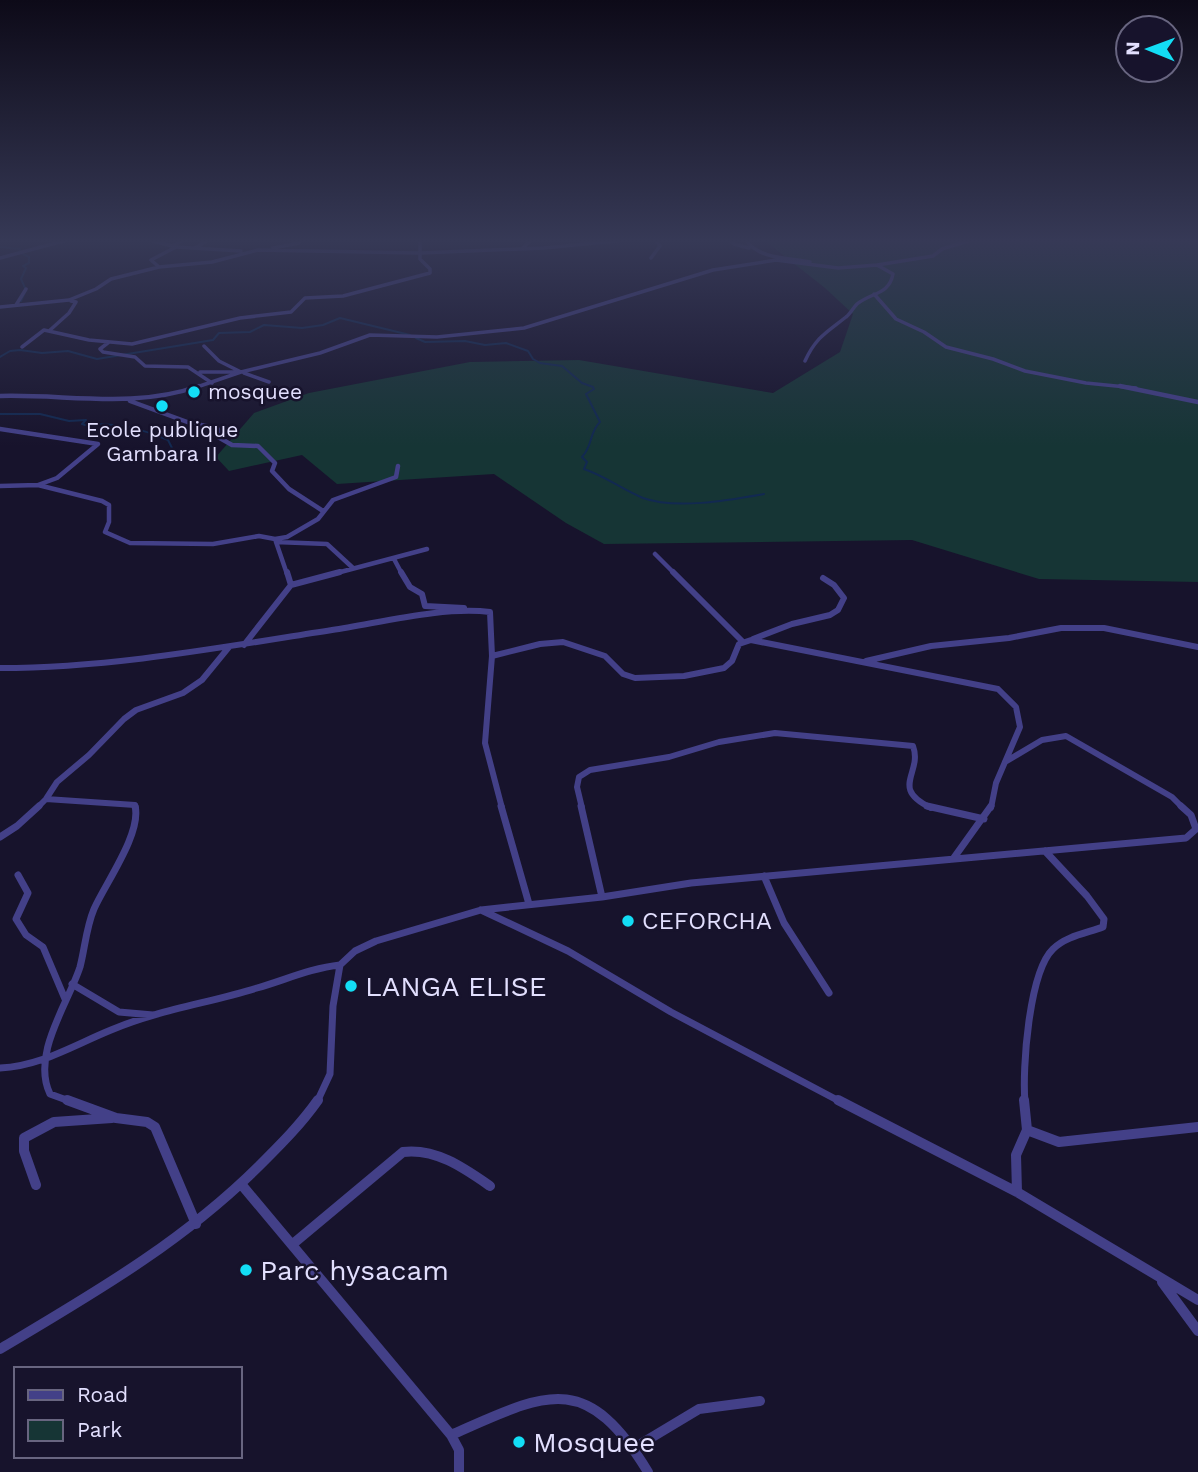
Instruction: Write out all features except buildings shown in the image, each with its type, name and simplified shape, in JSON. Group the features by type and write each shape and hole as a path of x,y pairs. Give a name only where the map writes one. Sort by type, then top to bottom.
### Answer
{"street":[{"path":"49,331 72,309"},
{"path":"22,347 40,332 49,331 120,345 145,342 240,318 291,312 295,309"},
{"path":"0,396 38,395 125,400 183,393 241,372 320,353 370,335 412,334 437,337 524,328 588,309"},
{"path":"805,361 811,348 834,323 846,317 853,309"},
{"path":"887,309 896,319 924,332 946,348 993,359 1025,371 1038,371 1086,383 1135,388 1198,402"},
{"path":"109,342 100,349 135,357 145,366 188,367 212,383"},
{"path":"204,346 219,361 269,382"},
{"path":"198,372 241,372"},
{"path":"125,400 190,423 217,428 220,432 218,437 226,443 258,446 275,463 272,471 276,478 295,495 323,511"},
{"path":"0,429 98,444 57,478 38,485 1,486"},
{"path":"275,540 296,533 318,519 333,500 396,477 398,466"},
{"path":"38,485 109,505 109,522 105,532 130,543 213,544 258,536 327,544 353,568"},
{"path":"275,540 291,584"},
{"path":"244,645 291,584 405,553 428,550"},
{"path":"655,554 743,642"},
{"path":"394,558 410,587 422,594 425,606 490,612 492,616 492,656 485,743 529,904"},
{"path":"492,656 540,644 563,642 606,656 623,674 635,678 656,679 724,668 732,661 743,642 792,624 830,615 838,610 844,597 834,585 822,578"},
{"path":"0,668 41,668 229,647 474,610"},
{"path":"861,662 931,646 1009,638 1045,629 1104,628 1198,647"},
{"path":"751,640 998,689 1016,707 1020,727 996,783 990,810 953,859"},
{"path":"0,837 17,826 46,799 57,782 89,755 124,719 136,710 183,693 202,680 229,647"},
{"path":"602,897 577,787 579,777 590,771 669,757 719,742 775,733 908,744 913,746 917,755 916,765 910,772 909,791 914,799 925,806 985,819"},
{"path":"0,1349 131,1271 196,1224 242,1184 303,1122 323,1093 330,1074 333,1057 333,1006 341,965 355,951 376,941 481,910 602,897 691,883 1186,838 1196,829 1192,815 1172,797 1066,736 1057,735 1044,739 1004,762"},
{"path":"46,799 135,805 137,809 121,856 92,914 79,970 65,999 43,1082 50,1094 116,1118"},
{"path":"1017,1192 1016,1155 1027,1130 1021,1074 1028,1018 1050,952 1059,944 1103,927 1104,919 1087,896 1045,851"},
{"path":"18,875 29,887 29,897 16,919 26,935 43,947 65,999"},
{"path":"764,876 771,901 785,928 829,993"},
{"path":"481,910 568,951 682,1018 923,1146 1017,1192 1198,1300"},
{"path":"0,1068 22,1067 47,1059 113,1029 177,1008 255,989 323,967 341,965"},
{"path":"72,984 119,1012 157,1016"},
{"path":"36,1185 24,1151 24,1138 32,1130 74,1118 116,1118 147,1122 155,1128 196,1224"},
{"path":"1027,1130 1059,1142 1198,1127"},
{"path":"293,1243 403,1152 416,1151 460,1164 490,1186"},
{"path":"242,1184 451,1435 459,1450 459,1472"},
{"path":"1160,1279 1198,1331"},
{"path":"451,1435 535,1401 558,1397 581,1404 605,1417 634,1448 648,1472"},
{"path":"634,1448 699,1409 760,1401"}],"green space":[{"path":"847,309 1198,309 1198,582 1039,579 912,540 604,544 566,523 494,474 337,484 302,455 229,471 216,457 254,413 309,393 470,362 579,360 773,393 840,352 853,314"}],"waterway":[{"path":"0,357 10,351 20,350 42,353 68,351 97,359 213,340 219,333 250,332 264,325 302,328 323,325 340,318 410,335"},
{"path":"416,338 425,342 465,341 485,345 506,343 528,351 533,359 540,363 562,366 582,383 593,387 594,389 586,394 600,422 582,457 587,462 584,469 636,495 656,502 687,504 764,494"},
{"path":"0,414 40,414 69,421 86,420 82,424 85,425 128,427 168,440 172,448"}],"place":[{"name":"mosquee","path":"194,392"},
{"name":"Ecole publique Gambara II","path":"162,406"},
{"name":"CEFORCHA","path":"628,921"},
{"name":"LANGA ELISE","path":"351,986"},
{"name":"Parc hysacam","path":"246,1270"},
{"name":"Mosquee","path":"519,1442"}]}
